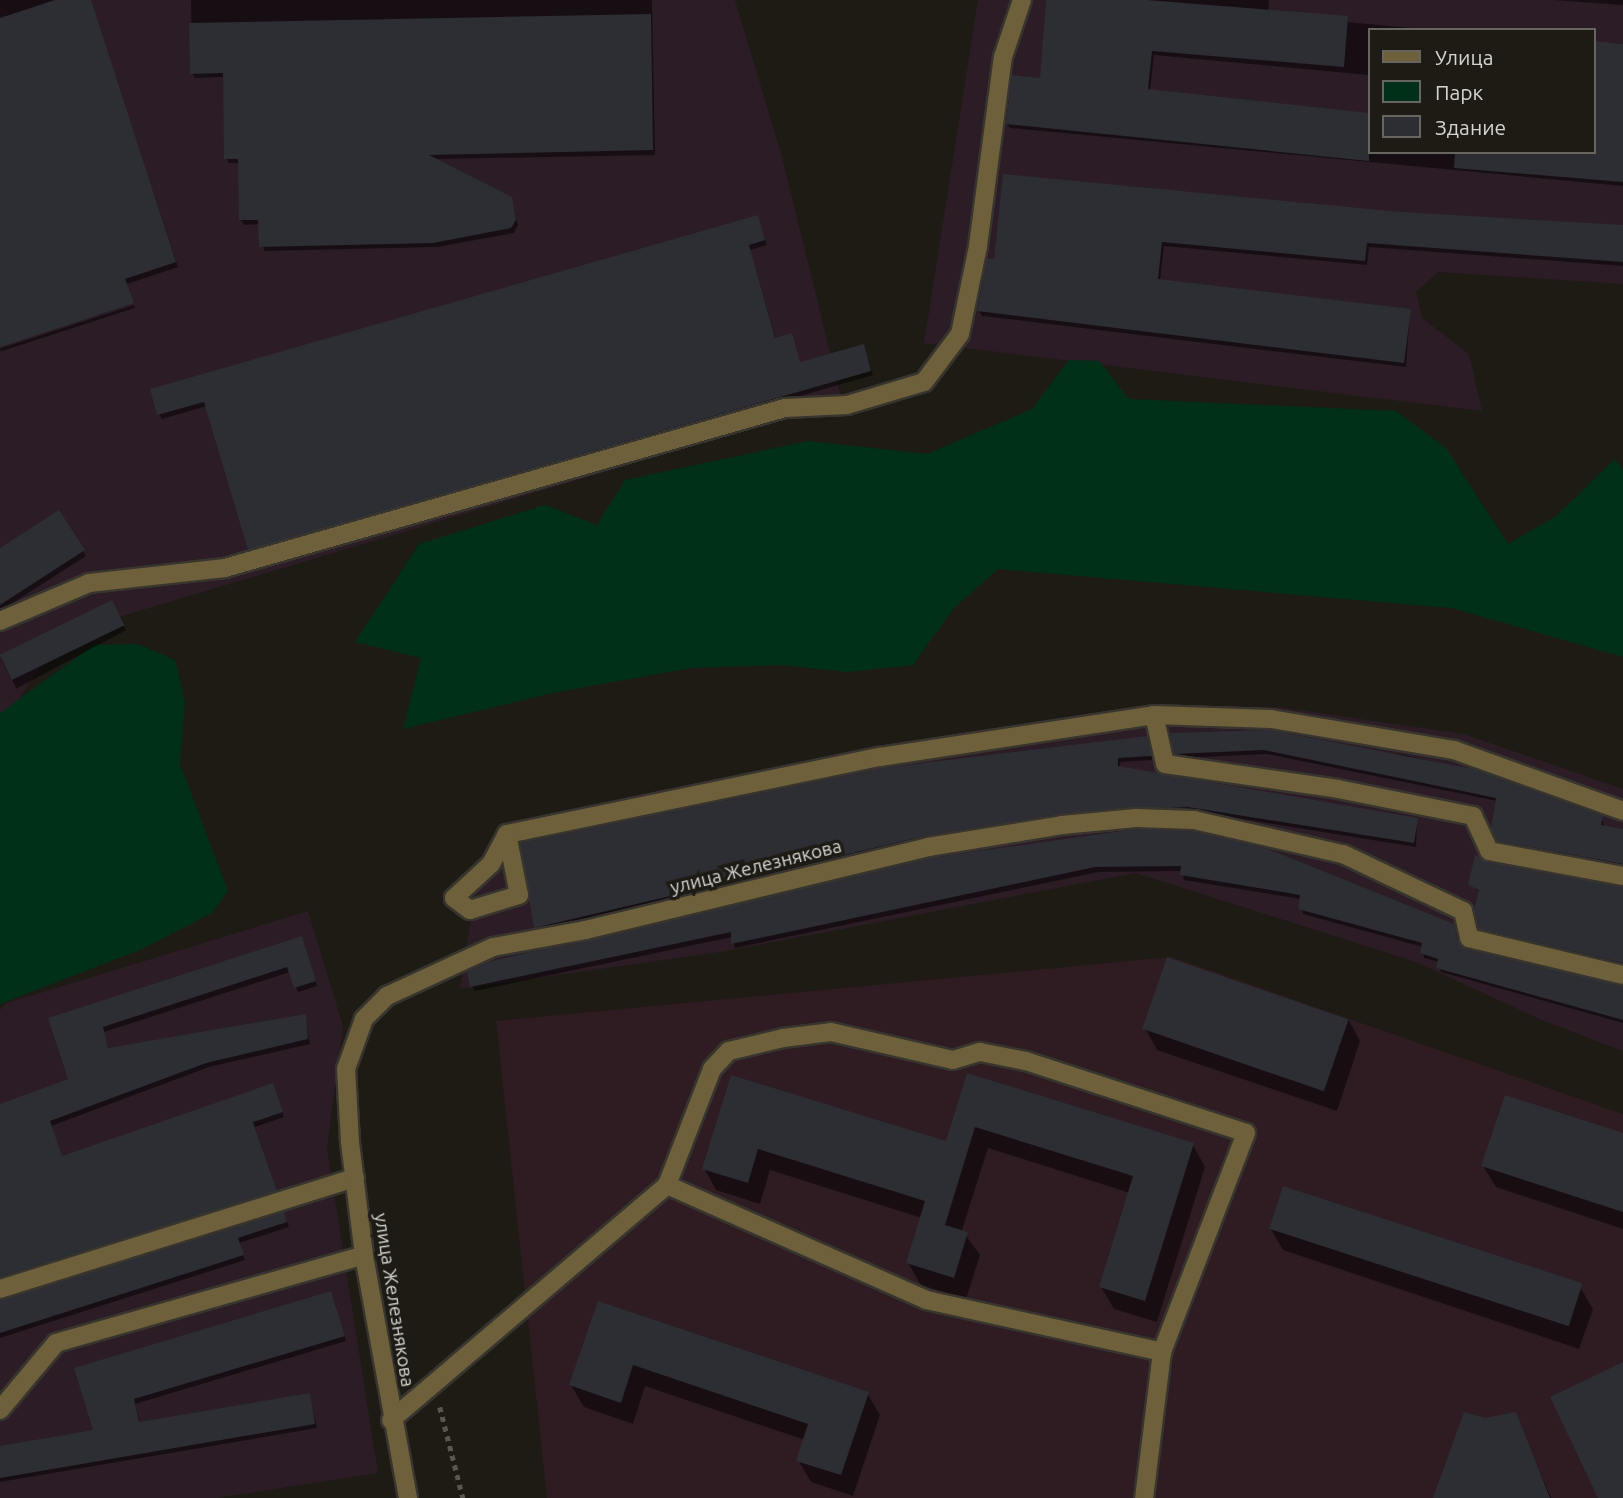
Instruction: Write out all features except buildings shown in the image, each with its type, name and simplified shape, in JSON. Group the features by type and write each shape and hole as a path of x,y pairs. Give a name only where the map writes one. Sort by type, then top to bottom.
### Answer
{"street":[{"path":"0,621 89,583 225,568 785,408 847,404 924,382 960,334 978,246 1003,57 1022,0"},
{"path":"507,834 880,757 1154,715 1271,719 1454,750 1623,811"},
{"path":"1154,715 1165,764 1473,816 1489,851 1623,876"},
{"name":"улица Железнякова","path":"408,1498 391,1420 364,1255 346,1069 364,1019 387,996 493,947 586,930 928,847 1062,825 1136,818 1194,820 1343,854 1463,911 1469,938 1623,975"},
{"path":"391,1420 667,1185 712,1069 729,1051 831,1032 953,1060 980,1052 1026,1061 1245,1133 1162,1352 1144,1498"},
{"path":"0,1289 355,1178"},
{"path":"667,1185 926,1300 1162,1352"},
{"path":"0,1410 56,1343 364,1255"}],"path":[{"path":"438,1398 463,1498"}],"shaded area":[{"path":"0,0 735,0 782,157 842,401 62,634 0,727"},
{"path":"978,0 1623,0 1623,284 1438,272 1416,292 1422,318 1469,354 1482,411 924,343"},
{"path":"1278,707 1464,734 1623,789 1623,1051 1544,1021 1416,962 1136,873 726,951 460,989 476,886 511,828 892,748"},
{"path":"308,911 343,1026 327,1148 378,1473 217,1498 0,1498 0,1010 7,1003"},
{"path":"1171,957 1623,1114 1623,1498 547,1498 496,1021"}],"green space":[{"path":"1069,360 1099,361 1129,399 1396,411 1446,448 1508,544 1556,516 1615,459 1623,470 1623,657 1451,608 998,569 954,608 913,665 847,672 781,665 691,668 552,693 403,729 421,658 355,642 419,544 545,505 597,525 625,480 808,441 927,454 1032,409"},
{"path":"138,644 175,660 185,701 180,764 228,891 212,913 142,949 0,1004 0,713 94,645"}]}
